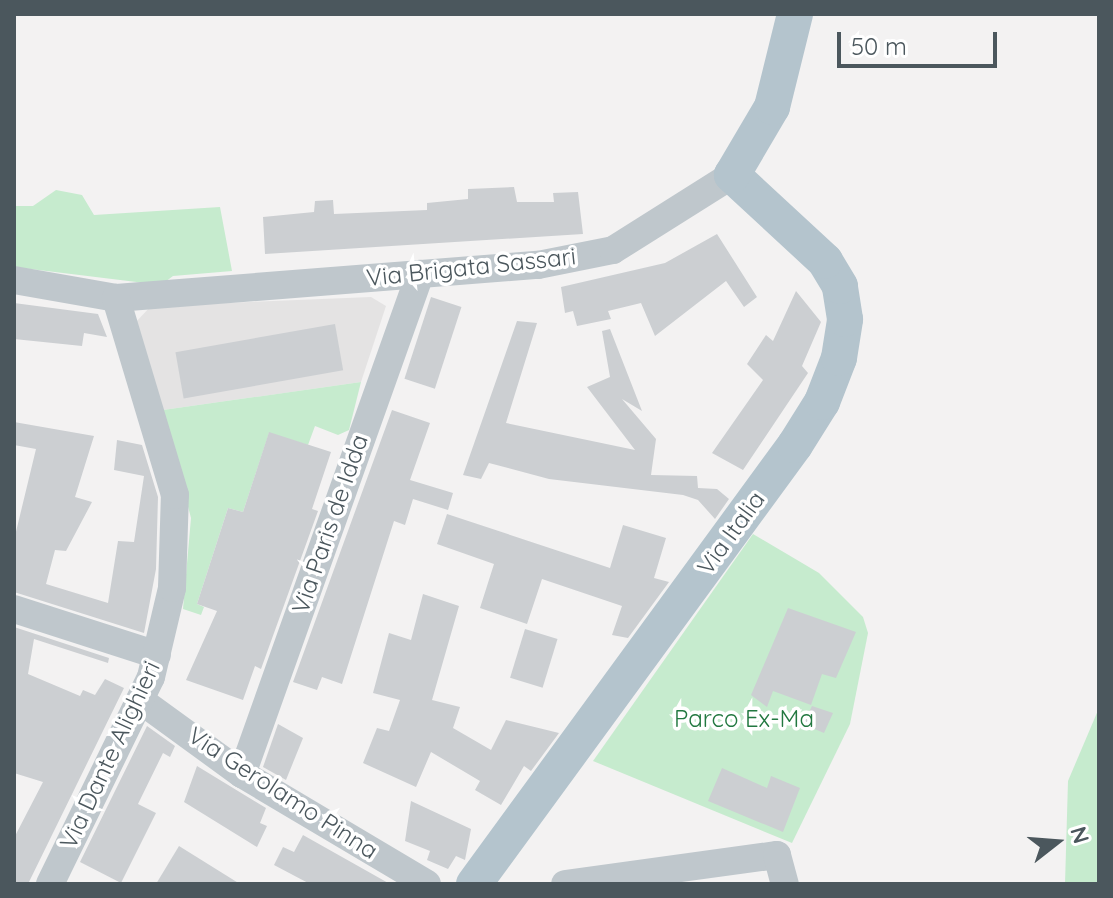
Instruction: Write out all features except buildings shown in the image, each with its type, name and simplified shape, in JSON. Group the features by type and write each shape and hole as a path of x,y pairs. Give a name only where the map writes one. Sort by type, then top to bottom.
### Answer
{"main road":[{"name":"Via Brigata Sassari","path":"732,175 772,107 795,14"},
{"name":"Via Italia","path":"474,884 795,445 822,402 839,358 845,319 833,274 807,240 732,175"}],"street":[{"name":"Via Brigata Sassari","path":"14,280 116,298 538,265 613,250 732,175"},
{"name":"Via Paris de Idda","path":"242,774 420,274"},
{"name":"Via Dante Alighieri","path":"50,884 140,700 157,655 173,573 175,495 116,298"},
{"path":"14,609 157,655"},
{"name":"Via Gerolamo Pinna","path":"140,700 242,774 427,884"},
{"path":"565,884 777,855 785,884"}],"shaded area":[{"path":"371,297 386,306 361,382 163,410 135,323 151,306"}],"green space":[{"path":"56,190 82,195 94,215 220,207 232,271 173,276 161,285 14,267 14,206 33,206"},
{"path":"361,382 349,430 338,435 315,426 308,445 269,433 243,512 228,508 197,604 204,607 201,615 183,609 191,518 163,410"},
{"name":"Parco Ex-Ma","path":"753,534 819,573 863,617 868,633 850,724 792,843 593,761"},
{"path":"1099,708 1099,884 1065,884 1068,781"}]}
